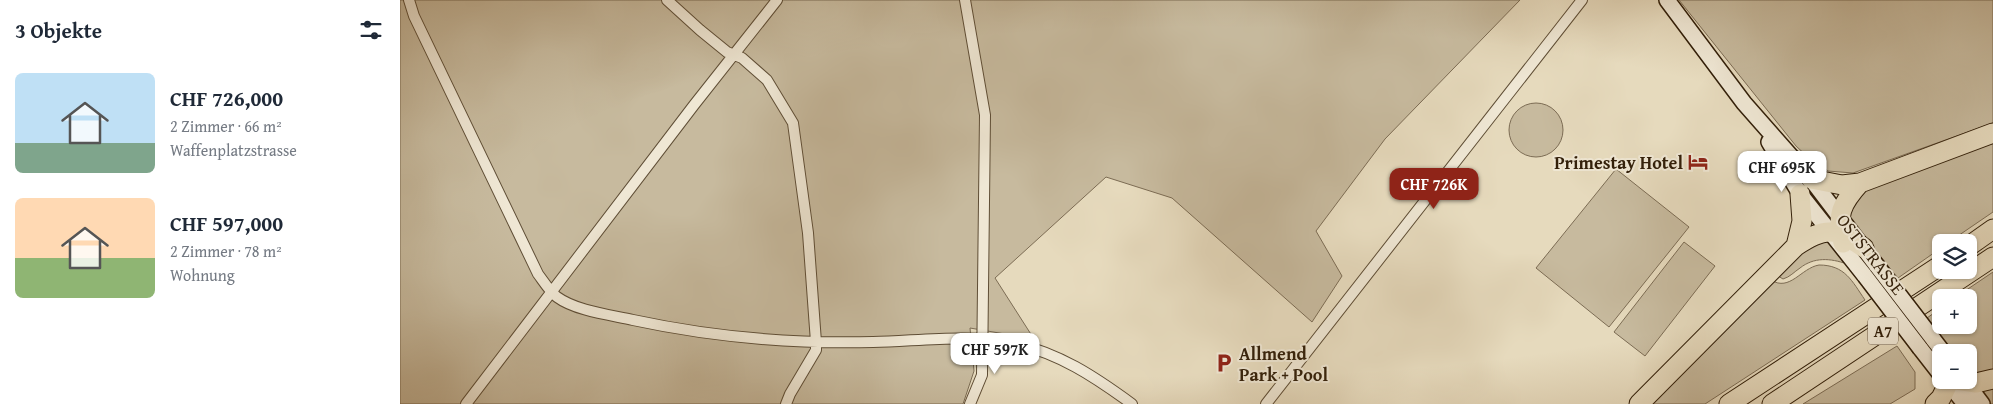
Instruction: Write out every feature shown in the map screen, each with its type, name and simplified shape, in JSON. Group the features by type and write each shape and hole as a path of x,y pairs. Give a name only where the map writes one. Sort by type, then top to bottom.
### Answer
{"highway":[{"path":"1796,246 1802,221 1806,186 1860,183 1993,133"},
{"path":"1839,232 1847,198 1860,183"},
{"path":"1977,240 1993,229"},
{"path":"1639,404 1796,246 1811,237 1839,232 1864,248"},
{"name":"A7","path":"1772,404 1993,257"},
{"name":"A7","path":"1729,404 1932,270"},
{"path":"1977,383 1993,379"},
{"path":"1935,404 1947,389"}],"main road":[{"name":"OSTSTRASSE","path":"1667,0 1806,186 1839,232 1865,276 1920,348 1932,360"},
{"name":"OSTSTRASSE","path":"1864,248 1937,344"},
{"name":"OSTSTRASSE","path":"1958,389 1965,404"},
{"name":"OSTSTRASSE","path":"1964,389 1982,404"}],"street":[{"path":"409,0 414,16 538,274 557,297 570,304 680,330 754,338 816,342 983,339 1012,343 1045,351 1079,368 1132,404"},
{"path":"667,0 727,52 742,58 767,80 793,123 808,232 816,314 816,350 786,404"},
{"path":"466,404 777,0"},
{"path":"965,0 984,115 982,375 970,404"},
{"path":"1266,404 1582,0"}],"shaded area":[{"path":"400,0 1520,0 1385,139 1316,231 1342,276 1312,322 1172,198 1106,177 995,278 1034,339 970,328 974,371 963,404 400,404"},
{"path":"1679,0 1993,0 1993,123 1853,173 1828,171 1810,159 1796,146"},
{"path":"1531,103 1541,103 1555,111 1561,120 1563,130 1561,140 1555,149 1541,157 1531,157 1521,152 1514,145 1509,135 1509,125 1514,115 1521,108"},
{"path":"1993,141 1993,212 1961,234 1932,234 1932,254 1898,278 1848,217 1847,210 1866,190"},
{"path":"1616,169 1689,227 1609,327 1536,268"},
{"path":"1826,238 1847,264 1817,260 1805,264 1783,279 1775,274 1791,259"},
{"path":"1684,242 1715,266 1645,356 1614,332"},
{"path":"1819,265 1842,271 1852,281 1865,300 1705,404 1646,404 1771,280 1784,283"},
{"path":"1993,272 1993,372 1977,373 1977,344 1947,344 1939,334 1977,334 1977,289 1968,289"},
{"path":"1932,314 1932,325 1927,318"},
{"path":"1897,346 1915,372 1915,389 1890,404 1803,404"},
{"path":"1993,385 1993,404 1991,404 1981,390"}],"place":[{"name":"Primestay Hotel","path":"1698,162"},
{"name":"Allmend Park + Pool","path":"1224,363"}]}
